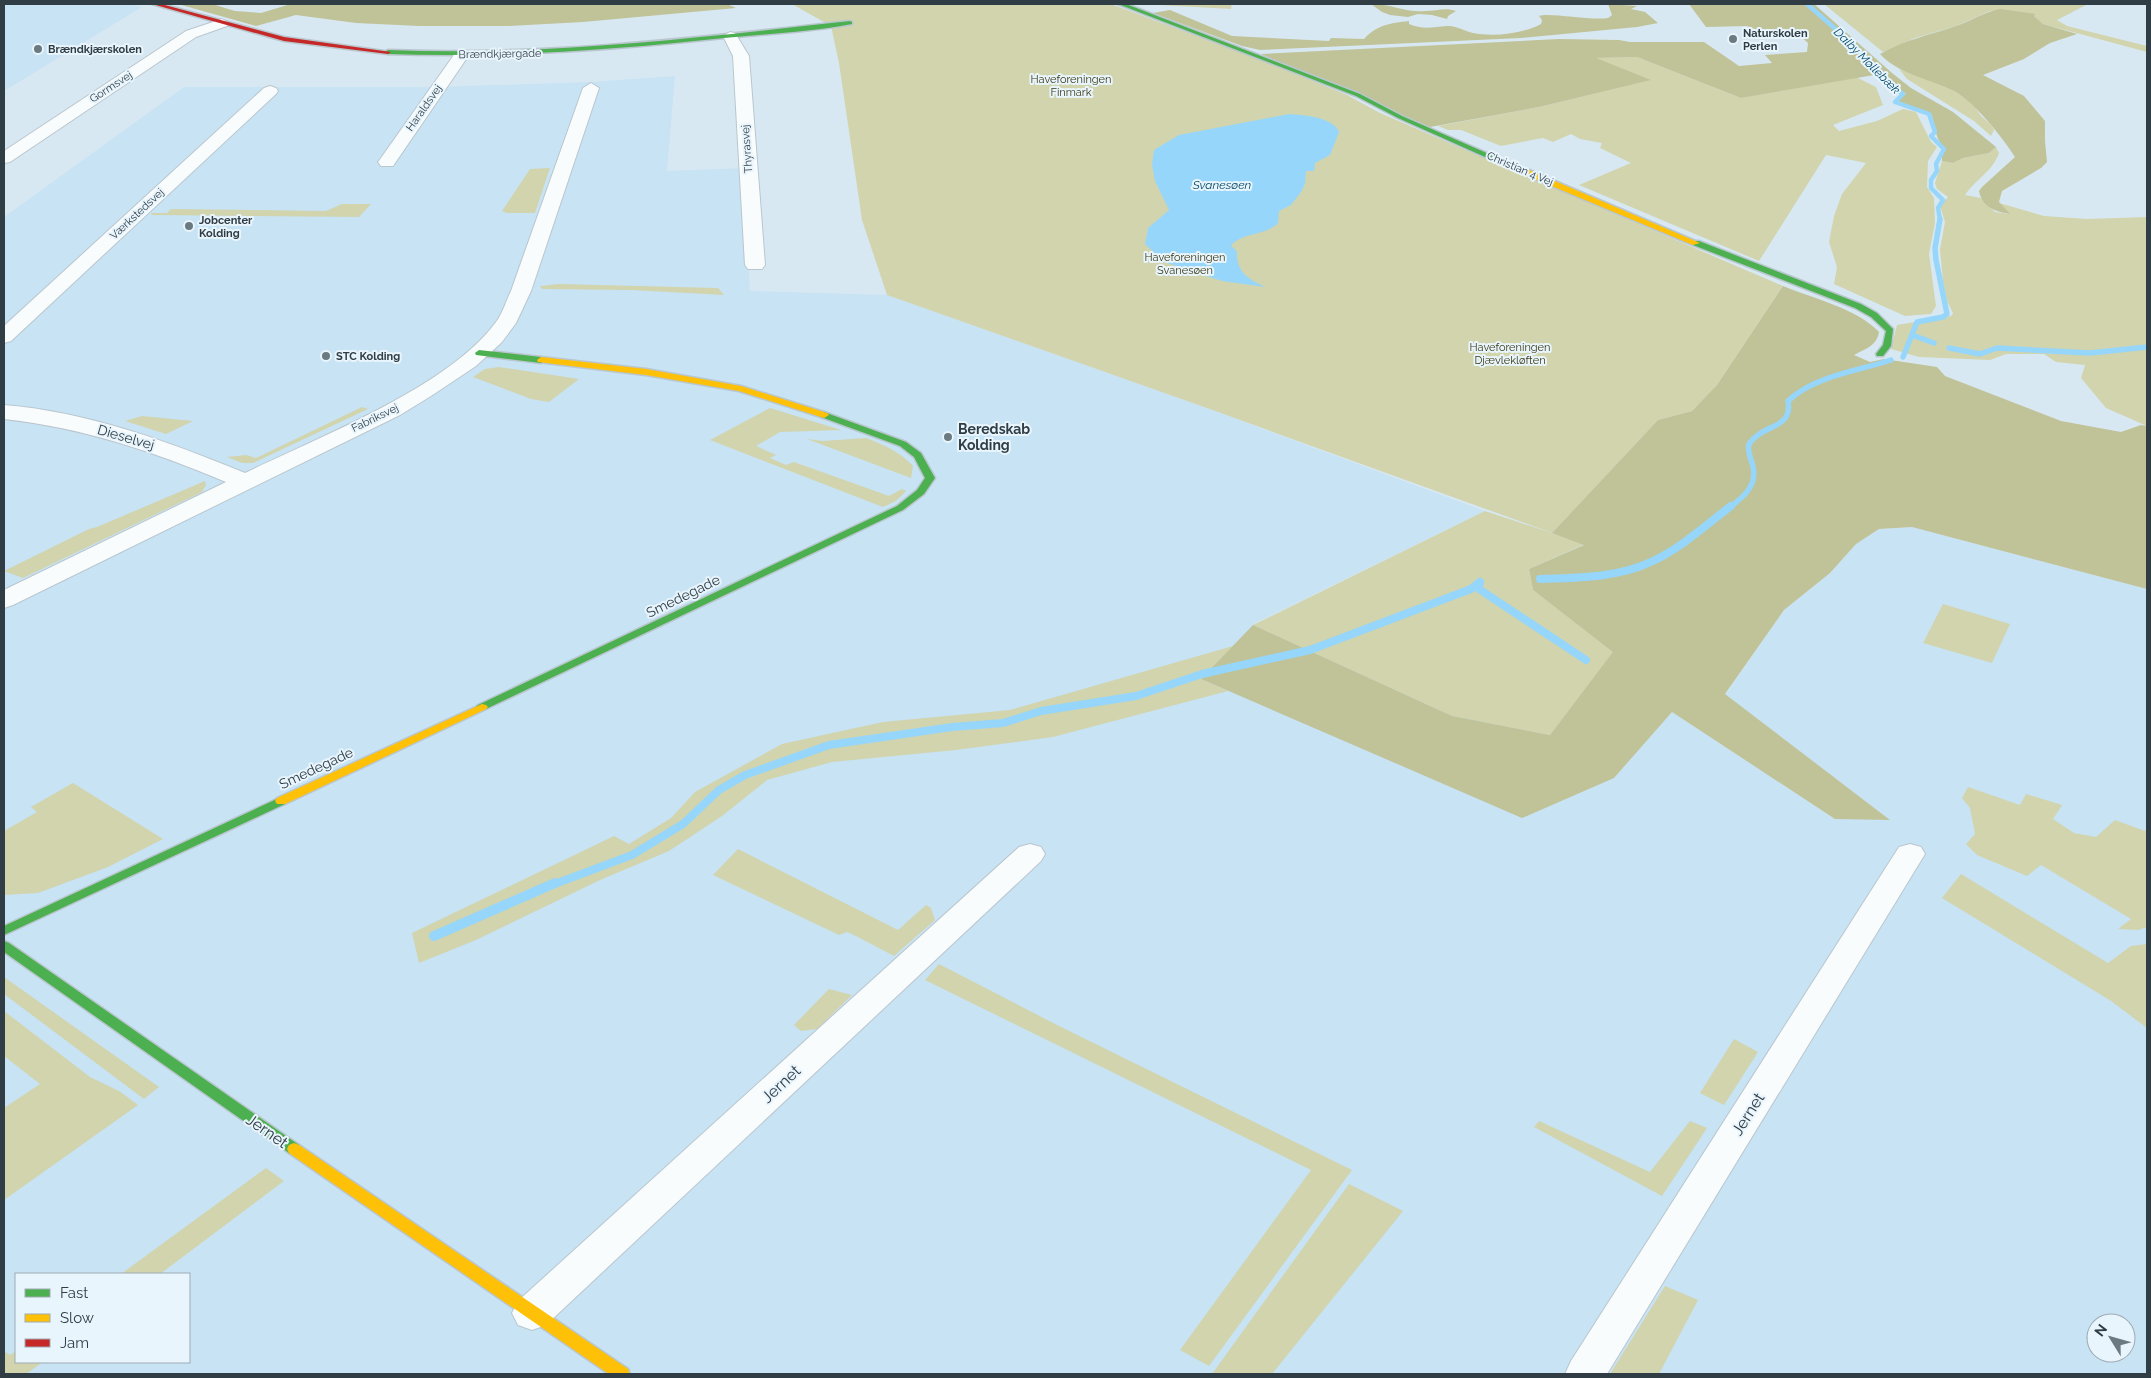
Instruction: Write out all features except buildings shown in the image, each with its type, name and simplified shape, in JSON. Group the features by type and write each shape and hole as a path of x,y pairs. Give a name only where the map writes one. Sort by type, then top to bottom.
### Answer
{"street":[{"name":"Brændkjærgade","path":"155,4 282,38 354,49 461,55 553,53 850,23"},
{"name":"Christian 4 Vej","path":"1121,4 1358,95 1400,117 1524,172 1700,245 1858,306 1874,315 1890,331 1887,346 1880,354"},
{"name":"Gormsvej","path":"4,158 191,34 222,23"},
{"name":"Thyrasvej","path":"730,36 740,56 755,265"},
{"name":"Haraldsvej","path":"387,162 461,55"},
{"name":"Fabriksvej","path":"4,600 243,481 392,410 442,382 480,353 506,322 521,291 591,88"},
{"name":"Værkstedsvej","path":"4,337 270,91"},
{"name":"Smedegade","path":"4,931 900,508 921,492 930,478 918,454 903,444 864,428 741,389 646,372 480,353"},
{"name":"Dieselvej","path":"4,412 34,414 94,427 156,445 243,481"},
{"name":"Jernet","path":"532,1313 1030,854"},
{"name":"Jernet","path":"1585,1374 1910,854"},
{"name":"Jernet","path":"4,946 391,1217 622,1374"}],"shaded area":[{"name":"Brændkjærskolen","path":"4,4 131,4 142,7 4,91"},
{"path":"675,76 667,171 743,168 750,291 887,295 1204,407 1485,511 1253,624 1614,778 1672,712 1835,819 1889,819 1725,695 1784,610 1830,573 1856,544 1879,529 1912,527 2147,589 2147,1374 4,1374 4,217 184,87 435,87 591,82"}],"green space":[{"path":"178,4 212,4 235,11 261,13 291,4 727,4 736,8 583,22 509,26 419,26 356,23 296,15 256,26"},
{"path":"792,4 1111,4 1274,65 1347,95 1380,113 1783,286 1717,385 1692,411 1658,420 1552,533 887,295 862,220 839,63 831,26"},
{"path":"1142,4 1232,4 1231,9"},
{"path":"1371,4 1418,11 1445,9 1456,11 1448,16 1447,19 1418,14 1408,17 1390,15"},
{"path":"1608,4 1637,6 1631,9 1645,12 1658,23 1637,27 1521,38 1260,50 1242,46 1153,13 1170,10 1232,36 1329,41 1331,38 1364,39 1384,26 1409,21 1409,24 1419,27 1450,26 1473,33 1507,34 1541,24 1542,20 1539,16 1544,15 1608,18 1612,15"},
{"path":"1689,4 1814,4 1911,88 1953,112 1996,147 1989,153 1963,158 1953,163 1942,161 1942,155 1946,150 1937,136 1931,113 1904,106 1897,101 1906,94 1880,74 1741,98 1637,57 1596,58 1651,80 1539,107 1430,127 1261,54 1559,39 1619,40 1630,42 1704,42 1739,66 1772,63 1765,55 1807,52 1808,43 1794,30 1760,31 1747,26 1706,27"},
{"path":"1824,4 2088,4 2057,20 2067,26 2147,46 2147,52 2043,24 2034,16 1990,11 1956,26 1915,38 1883,52"},
{"path":"2000,9 2035,14 2034,16 2043,24 2077,34 2050,43 2024,59 1983,75 2024,96 2045,121 2047,162 2041,168 2002,191 1999,202 2010,214 1990,208 1983,201 1979,191 2015,157 1996,131 1980,112 1956,92 1906,72 1880,54 1908,41 1956,26 1988,12"},
{"path":"1637,57 1741,98 1856,77 1876,87 1883,105 1833,125 1839,131 1877,121 1903,109 1916,112 1931,142 1937,147 1928,161 1927,187 1934,198 1935,223 1929,254 1936,306 1931,314 1905,316 1834,284 1837,267 1829,242 1834,216 1842,194 1866,163 1826,155 1759,261 1579,185 1631,163 1600,148 1602,143 1580,139 1571,134 1553,142 1543,138 1501,146 1461,130 1448,130 1438,126 1539,107 1650,80 1594,58"},
{"path":"1899,69 1943,85 1964,97 1992,127 1994,130 1991,136 1974,121 1907,79"},
{"path":"1996,147 1999,153 1996,160 1965,195 1981,198 1995,212 2009,214 1999,203 2044,216 2087,219 2147,217 2147,426 2106,408 2081,378 2085,365 2056,362 2044,354 2006,354 1990,360 1919,357 1891,349 1897,325 1951,316 1953,313 1947,301 1943,282 1940,249 1945,222 1940,206 1948,197 1937,189 1935,183 1942,161 1953,163 1963,158 1989,153"},
{"path":"550,168 535,213 507,213 502,211 530,169"},
{"path":"342,204 371,204 359,217 152,215 151,213 167,213 171,209 326,211"},
{"path":"559,284 718,288 724,295 632,290 542,289 540,286"},
{"path":"1783,286 1834,305 1870,324 1879,332 1876,341 1854,355 1870,362 1884,359 1937,367 1945,376 2061,421 2121,432 2141,425 2147,426 2147,589 1912,527 1879,529 1856,544 1830,573 1784,610 1725,694 1890,820 1835,819 1672,712 1614,778 1522,818 1201,679 1253,625 1452,716 1550,735 1613,652 1533,590 1529,569 1584,545 1552,533 1658,420 1692,411 1717,385"},
{"path":"499,367 579,379 549,402 531,399 473,377 485,369"},
{"path":"362,407 368,409 253,463 242,463 227,457 246,455 256,458"},
{"path":"770,408 841,430 780,432 756,446 776,455 770,458 786,465 794,462 889,496 902,489 906,491 896,501 883,507 710,440"},
{"path":"142,416 193,421 166,434 125,421"},
{"path":"866,438 891,449 908,461 913,466 911,478 807,439 823,441"},
{"path":"205,481 206,485 202,492 23,578 4,571 89,529"},
{"path":"1485,511 1585,544 1529,569 1533,590 1614,652 1550,735 1452,716 1253,625"},
{"path":"1943,604 2010,624 1992,663 1923,643"},
{"path":"1233,646 1201,679 1228,691 1053,737 956,750 832,762 767,780 722,816 669,851 600,880 476,940 419,963 412,933 614,836 629,844 671,818 695,792 782,744 883,722 1010,710"},
{"path":"73,783 163,839 108,867 38,893 4,895 4,831 37,812 31,807"},
{"path":"1968,787 2020,805 2026,794 2062,805 2053,819 2074,833 2096,837 2115,820 2145,831 2147,827 2147,927 2138,930 2118,929 2131,919 2041,865 2027,876 1977,855 1966,844 1975,834 1970,808 1962,798"},
{"path":"738,849 898,930 926,905 931,908 935,920 894,956 847,932 839,935 713,875"},
{"path":"1961,874 2108,963 2131,946 2147,944 2147,1028 2111,1001 1942,898"},
{"path":"939,964 1057,1025 1352,1170 1209,1366 1180,1350 1311,1170 925,980"},
{"path":"4,977 159,1087 144,1099 4,994"},
{"path":"829,989 852,995 817,1029 801,1031 794,1025"},
{"path":"4,1011 90,1077 119,1091 138,1105 4,1200 4,1108 40,1084 4,1056"},
{"path":"1734,1039 1758,1052 1724,1105 1700,1093"},
{"path":"1539,1121 1650,1172 1690,1121 1707,1128 1662,1196 1534,1127"},
{"path":"266,1168 284,1181 161,1273 122,1273"},
{"path":"1349,1184 1403,1211 1272,1374 1212,1374"},
{"path":"1665,1286 1698,1300 1659,1374 1610,1374"},
{"path":"4,1351 10,1355 15,1352 15,1363 42,1363 26,1374 4,1374"}],"water":[{"name":"Svanesøen","path":"1289,114 1310,116 1324,120 1336,127 1339,132 1330,155 1315,163 1314,171 1306,171 1305,184 1301,192 1291,205 1279,211 1278,223 1267,230 1241,238 1231,246 1237,251 1237,259 1241,270 1249,278 1265,287 1222,281 1164,262 1145,244 1148,228 1169,210 1155,181 1152,165 1154,150 1179,135"}],"waterway":[{"name":"Dalby Møllebæk","path":"1807,4 1857,48 1880,77 1903,94 1895,102 1929,114 1935,132 1931,136 1944,149 1936,164 1937,171 1931,180 1931,188 1943,200 1938,208 1940,219"},
{"name":"Dalby Møllebæk","path":"1903,357 1917,322 1943,317 1947,314 1935,248 1940,219"},
{"name":"Dalby Møllebæk","path":"1912,335 1934,343"},
{"name":"Dalby Møllebæk","path":"1949,348 1980,354 1997,348 2090,353 2147,347"},
{"path":"1729,508 1745,494 1754,477 1749,444 1762,432 1782,422 1786,417 1788,401 1810,386 1823,380 1891,360"},
{"path":"1540,579 1598,576 1640,567 1673,550 1731,506"},
{"path":"552,885 632,855 683,824 719,790 745,775 829,745 952,727 1003,723 1041,711 1136,696 1202,674 1310,650 1471,589 1480,582 1479,589 1586,660"},
{"path":"434,936 555,883"}],"traffic: fast":[{"path":"1121,4 1358,95 1400,117 1526,172"},
{"path":"388,52 504,54 562,51 677,42 850,23"},
{"path":"1696,243 1858,306 1874,315 1890,331 1887,346 1880,354"},
{"path":"479,353 541,360"},
{"path":"482,707 900,508 921,492 930,478 918,455 903,444 824,415"},
{"path":"4,931 281,801"},
{"path":"4,946 294,1149"}],"traffic: slow":[{"path":"1526,172 1696,243"},
{"path":"541,360 646,372 741,389 824,415"},
{"path":"281,801 482,707"},
{"path":"294,1149 622,1374"}],"traffic: jam":[{"path":"155,4 284,39 388,52"}],"place":[{"name":"Naturskolen Perlen","path":"1733,39"},
{"name":"Brændkjærskolen","path":"38,49"},
{"name":"Jobcenter Kolding","path":"189,226"},
{"name":"STC Kolding","path":"326,356"},
{"name":"Beredskab Kolding","path":"948,437"}],"park label":[{"name":"Haveforeningen Finmark","path":"1071,85"},
{"name":"Haveforeningen Svanesøen","path":"1185,263"},
{"name":"Haveforeningen Djævlekløften","path":"1510,353"}]}
